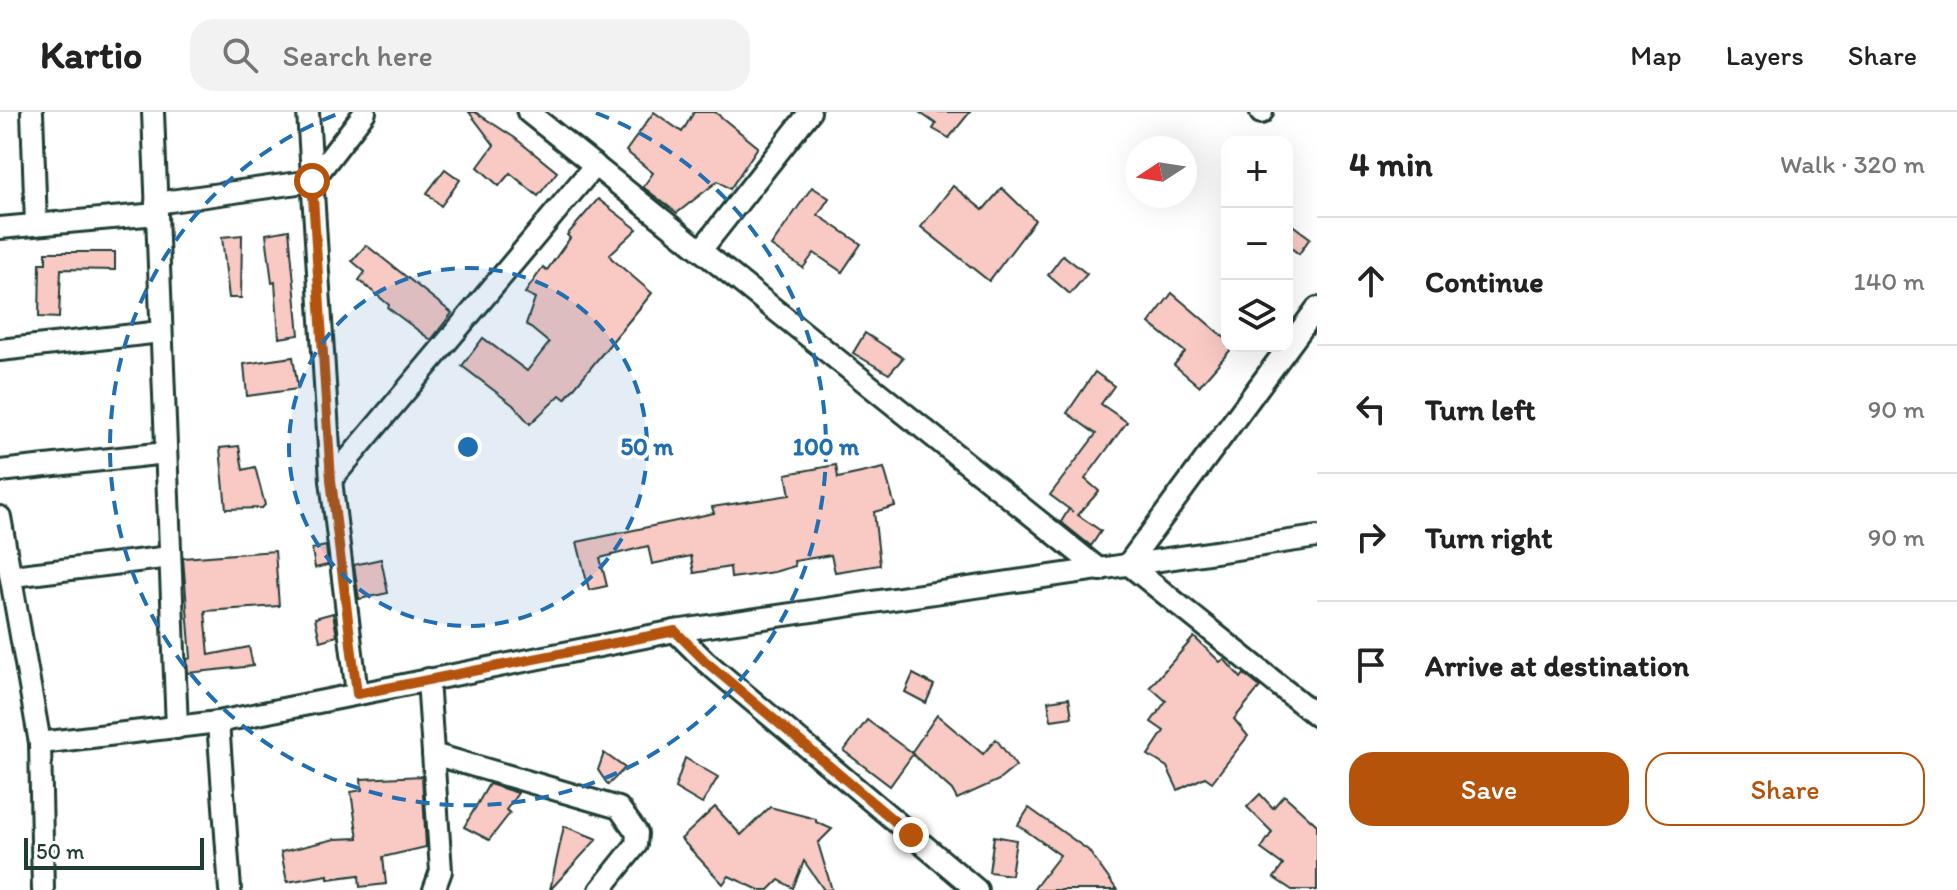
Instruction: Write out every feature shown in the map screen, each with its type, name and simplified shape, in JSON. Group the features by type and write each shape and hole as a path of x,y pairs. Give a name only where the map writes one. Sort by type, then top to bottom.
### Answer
{"street":[{"path":"32,112 36,224"},
{"path":"153,112 177,728"},
{"path":"308,112 331,480 357,694"},
{"path":"0,228 156,208 312,181 365,112"},
{"path":"528,112 1100,570"},
{"path":"701,250 810,112"},
{"path":"331,480 595,165"},
{"path":"1128,564 1317,308"},
{"path":"0,350 161,332"},
{"path":"0,471 166,453"},
{"path":"0,517 13,576 40,743 43,890"},
{"path":"40,743 218,722 675,631 1317,537"},
{"path":"13,576 170,557"},
{"path":"1128,564 1317,716"},
{"path":"675,631 705,661 977,890"},
{"path":"428,679 441,871 434,890"},
{"path":"218,722 230,890"},
{"path":"433,754 619,808 637,833 636,845 600,890"}],"building":[{"path":"469,112 475,112 515,138 557,172 538,196 510,173 499,186 478,167 494,145"},
{"path":"654,112 682,132 694,112 715,112 758,147 730,189 718,181 677,213 643,187 653,173 626,151"},
{"path":"919,112 970,112 949,138 933,129 936,124"},
{"path":"445,169 460,180 441,206 427,193"},
{"path":"953,186 983,210 1002,188 1035,220 989,281 921,227"},
{"path":"812,187 829,198 818,215 861,244 842,272 814,253 803,268 771,246"},
{"path":"598,199 637,229 610,254 652,293 565,399 560,395 530,424 513,405 462,366 483,338 527,371 549,343 526,324 535,298 525,293 543,267 547,270 570,238 567,235"},
{"path":"1293,225 1310,238 1299,254 1293,250"},
{"path":"289,230 299,335 279,338 275,282 272,283 266,234"},
{"path":"242,235 241,298 229,298 222,237"},
{"path":"366,245 452,313 431,340 388,308 389,305 359,280 365,272 352,261"},
{"path":"46,252 115,252 115,270 61,269 59,318 39,317 40,263 46,263"},
{"path":"1063,255 1087,274 1070,294 1048,275"},
{"path":"1172,293 1221,335 1221,352 1229,352 1199,386 1174,365 1185,352 1149,323"},
{"path":"865,333 903,358 889,374 853,353"},
{"path":"293,357 298,389 247,396 244,364"},
{"path":"1095,372 1114,386 1101,404 1127,422 1085,479 1099,491 1078,515 1101,531 1091,546 1061,522 1069,509 1050,495 1096,434 1067,413"},
{"path":"239,446 243,470 255,467 265,505 262,508 226,509 220,448"},
{"path":"836,465 838,478 884,468 895,506 874,512 880,565 835,572 831,555 794,561 795,566 774,572 731,578 730,567 694,573 691,556 652,564 648,546 600,558 607,586 589,590 577,542 714,513 712,507 790,495 786,474"},
{"path":"326,546 328,565 315,568 312,549"},
{"path":"275,551 279,606 205,611 209,655 249,647 253,666 188,673 187,659 191,658 183,558"},
{"path":"381,559 388,593 359,599 354,565"},
{"path":"333,613 337,636 320,641 315,618"},
{"path":"1194,637 1220,662 1224,659 1241,678 1244,674 1260,687 1234,719 1248,736 1212,782 1205,777 1178,790 1167,767 1148,755 1164,731 1151,722 1166,701 1150,687"},
{"path":"913,674 934,685 926,703 905,692"},
{"path":"1069,698 1072,717 1051,720 1048,701"},
{"path":"937,715 983,754 996,739 1016,766 999,780 957,799 952,790 911,753"},
{"path":"867,720 913,754 890,786 844,751"},
{"path":"604,753 625,768 608,785 598,770"},
{"path":"685,758 718,777 702,804 675,788"},
{"path":"422,776 426,847 383,857 386,884 360,887 359,875 328,879 328,875 287,882 281,852 335,839 358,838 351,792 362,790 361,779"},
{"path":"489,784 518,793 506,810 510,813 489,840 464,827"},
{"path":"1260,794 1273,808 1284,795 1317,825 1317,890 1292,890 1274,878 1283,865 1261,849 1272,832 1247,807"},
{"path":"715,807 741,835 770,807 816,819 816,822 832,829 818,843 832,890 824,890 804,861 793,888 779,880 769,890 759,890 729,876 723,884 681,839"},
{"path":"1029,808 1088,850 1117,890 1033,890 1060,855 1018,825"},
{"path":"564,826 597,839 550,890"},
{"path":"994,836 1016,840 1011,875 989,872"}],"route":[{"path":"312,181 331,480 357,694 675,631 705,661 911,835"}]}
